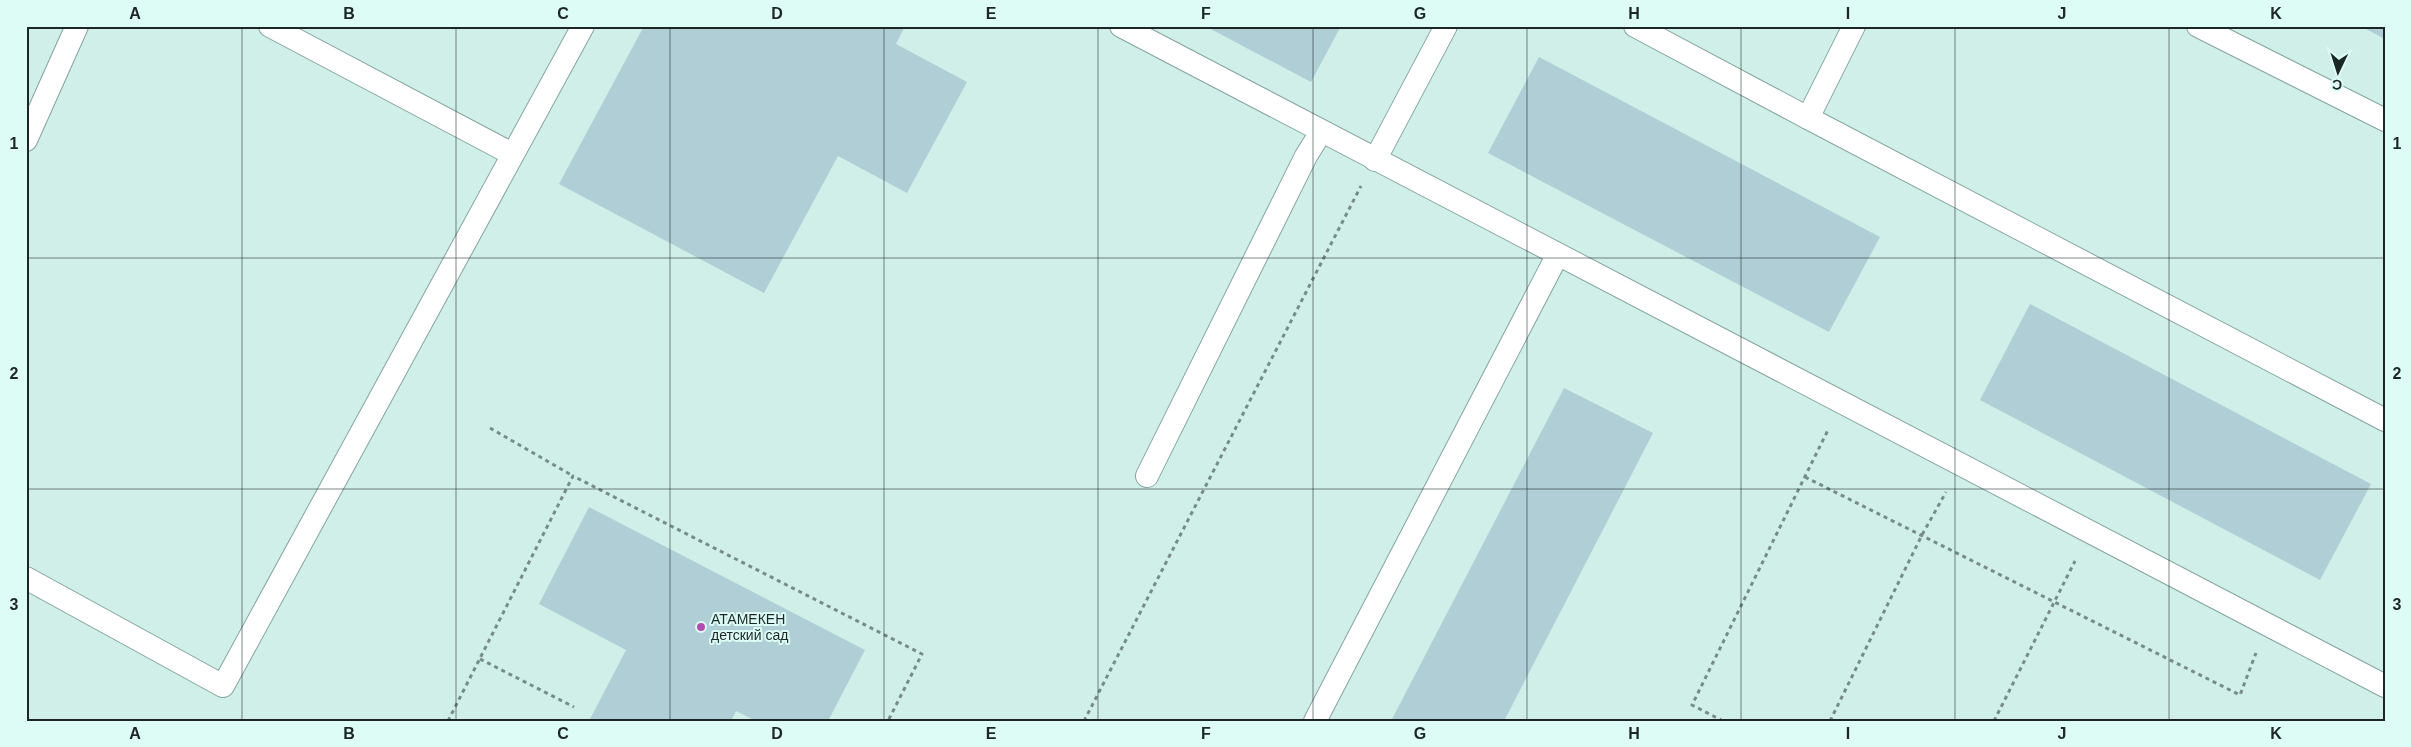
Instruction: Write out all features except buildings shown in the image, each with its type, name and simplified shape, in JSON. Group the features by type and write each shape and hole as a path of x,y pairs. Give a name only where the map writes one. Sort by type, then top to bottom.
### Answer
{"lane":[{"path":"26,140 77,26"},
{"path":"270,26 512,154"},
{"path":"26,578 223,686 583,26"},
{"path":"1120,26 1557,256 2385,686"},
{"path":"1375,160 1446,26"},
{"path":"1635,26 2385,420"},
{"path":"1808,118 1854,26"},
{"path":"2198,26 2385,120"},
{"path":"1147,476 1302,165 1321,132"},
{"path":"1315,721 1557,256"}],"path":[{"path":"1084,721 1375,160"},
{"path":"1723,721 1692,705 1841,404"},
{"path":"490,428 573,476 922,654 888,721"},
{"path":"1830,721 1922,536 1961,466"},
{"path":"448,721 573,476"},
{"path":"1805,477 2240,695 2266,625"},
{"path":"1994,721 2089,532"},
{"path":"480,659 574,707"}],"place":[{"name":"АТАМЕКЕН детский сад","path":"701,627"}]}
